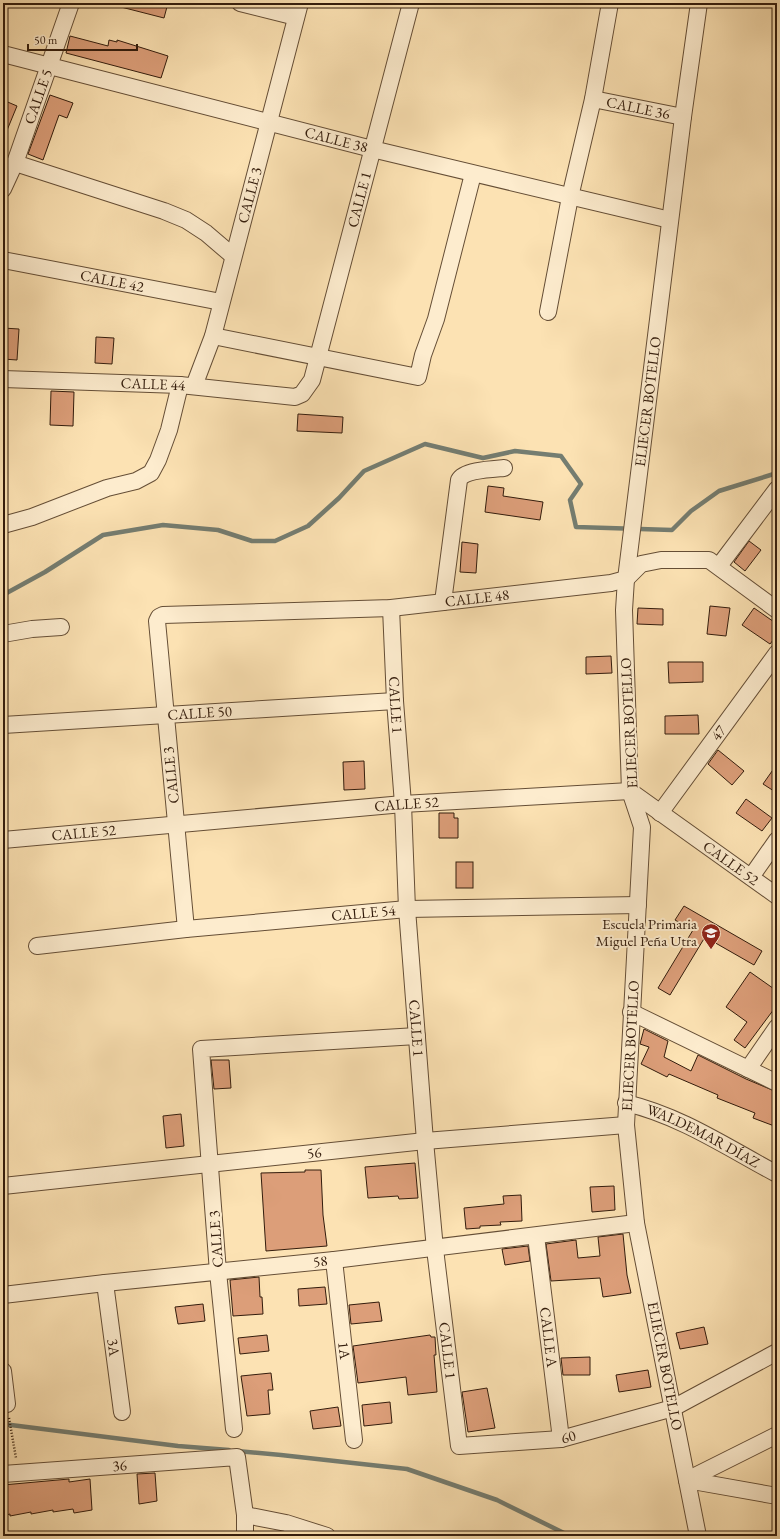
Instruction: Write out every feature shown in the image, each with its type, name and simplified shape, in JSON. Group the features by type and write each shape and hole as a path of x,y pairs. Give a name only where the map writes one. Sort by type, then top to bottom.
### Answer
{"street":[{"name":"CALLE 5","path":"3,189 15,163 71,3"},
{"path":"240,3 298,10"},
{"name":"CALLE 1","path":"302,394 312,380 411,3"},
{"path":"548,312 570,197 593,99 610,3"},
{"name":"ELIECER BOTELLO","path":"698,1536 636,1223 626,1125 642,827 630,791 624,610 626,579 670,220 699,3"},
{"name":"CALLE 3","path":"3,525 32,517 107,488 136,481 152,473 168,430 187,386 213,336 298,10"},
{"name":"CALLE 38","path":"3,54 372,149 670,220"},
{"name":"CALLE 36","path":"593,99 683,117"},
{"path":"15,163 164,211 186,220 206,233 233,256"},
{"path":"213,336 418,377 423,355 436,319 473,174"},
{"name":"CALLE 42","path":"3,260 221,302"},
{"name":"CALLE 44","path":"3,379 187,386 295,397 302,394"},
{"path":"443,602 459,480 461,477 471,473 504,468"},
{"path":"719,566 777,489"},
{"path":"626,579 641,564 661,560 709,560 777,610"},
{"name":"CALLE 48","path":"157,621 159,617 163,615 390,608 611,583 626,579"},
{"name":"CALLE 1","path":"390,608 403,804 407,909 425,1141 435,1249 459,1446"},
{"name":"CALLE 3","path":"157,621 186,929"},
{"path":"3,634 32,629 61,627"},
{"name":"47","path":"660,812 777,653"},
{"name":"CALLE 50","path":"3,725 395,701"},
{"name":"CALLE 52","path":"3,840 403,804 630,791 777,896"},
{"path":"751,877 777,840"},
{"name":"CALLE 54","path":"37,946 186,929 407,909 638,905"},
{"path":"632,1012 777,1083"},
{"path":"748,1069 777,1027"},
{"name":"CALLE 3","path":"234,1429 218,1272 201,1049 417,1036"},
{"name":"WALDEMAR DÍAZ","path":"626,1103 665,1115 702,1133 777,1174"},
{"name":"56","path":"3,1186 425,1141 626,1125"},
{"name":"58","path":"3,1295 435,1249 636,1223"},
{"name":"CALLE A","path":"536,1236 561,1439"},
{"name":"1A","path":"334,1260 354,1440"},
{"name":"3A","path":"105,1283 122,1412"},
{"name":"60","path":"459,1446 561,1439 673,1408 777,1352"},
{"path":"3,1370 7,1404"},
{"path":"687,1480 777,1436"},
{"name":"36","path":"11,1473 237,1457 245,1515"},
{"path":"687,1480 777,1496"},
{"path":"245,1536 245,1515 286,1524 327,1536"}],"path":[{"path":"7,1404 11,1473"}],"building":[{"path":"121,3 168,3 164,18 121,7"},
{"path":"70,36 108,46 109,40 117,42 117,40 168,56 161,78 66,53"},
{"path":"50,95 73,103 67,118 59,115 43,160 28,154"},
{"path":"3,100 17,106 3,140"},
{"path":"3,328 19,329 17,360 3,359"},
{"path":"96,337 114,338 112,364 95,363"},
{"path":"51,391 74,392 73,426 50,425"},
{"path":"298,414 343,417 342,433 297,431"},
{"path":"488,486 504,488 503,496 543,502 540,520 485,512"},
{"path":"749,541 761,550 745,571 734,562"},
{"path":"462,542 478,544 476,573 460,572"},
{"path":"710,606 730,608 726,636 707,634"},
{"path":"638,608 663,609 663,625 637,624"},
{"path":"754,608 777,624 777,635 770,644 742,625"},
{"path":"611,656 612,673 586,674 586,657"},
{"path":"668,662 703,662 703,682 669,683"},
{"path":"698,715 699,734 665,734 665,716"},
{"path":"718,750 744,771 732,785 708,764"},
{"path":"364,761 365,789 344,790 343,762"},
{"path":"777,764 777,793 763,784"},
{"path":"746,799 772,818 762,831 736,813"},
{"path":"439,813 454,813 454,818 458,818 458,838 439,838"},
{"path":"456,862 473,862 473,888 456,888"},
{"path":"684,906 762,951 754,965 705,937 670,995 658,988 693,930 675,920"},
{"path":"750,972 777,991 777,1005 745,1048 734,1040 747,1022 726,1007"},
{"path":"644,1029 668,1041 664,1057 691,1071 698,1055 746,1079 777,1092 777,1127 753,1118 755,1113 717,1098 718,1095 669,1074 667,1077 641,1064 649,1047 640,1044"},
{"path":"211,1060 229,1060 231,1088 214,1089"},
{"path":"181,1114 184,1146 166,1148 163,1116"},
{"path":"415,1163 418,1198 399,1199 398,1196 368,1198 365,1167"},
{"path":"305,1170 321,1170 323,1215 327,1246 266,1251 261,1173 305,1172"},
{"path":"614,1186 615,1210 592,1212 590,1187"},
{"path":"521,1195 522,1221 500,1222 501,1225 480,1226 480,1228 466,1229 464,1208 504,1204 503,1196"},
{"path":"623,1234 627,1275 631,1293 603,1297 600,1278 551,1281 546,1244 576,1240 578,1258 600,1256 598,1237"},
{"path":"528,1246 530,1261 505,1265 502,1249"},
{"path":"259,1277 263,1314 233,1316 230,1280"},
{"path":"325,1287 327,1304 299,1306 298,1289"},
{"path":"379,1302 382,1321 351,1324 349,1305"},
{"path":"203,1304 205,1321 178,1324 175,1307"},
{"path":"704,1327 708,1344 680,1349 676,1333"},
{"path":"267,1335 269,1351 240,1354 238,1338"},
{"path":"430,1335 431,1337 435,1337 436,1355 434,1355 437,1392 408,1395 406,1377 358,1383 353,1346"},
{"path":"590,1357 590,1375 563,1375 561,1358"},
{"path":"648,1370 651,1387 619,1392 616,1375"},
{"path":"271,1373 273,1390 268,1390 270,1414 247,1416 241,1376"},
{"path":"487,1388 495,1428 468,1432 462,1392"},
{"path":"390,1402 392,1423 364,1426 362,1405"},
{"path":"338,1407 341,1426 313,1429 310,1411"},
{"path":"155,1473 157,1501 139,1504 137,1474"},
{"path":"69,1479 69,1482 90,1479 92,1510 74,1513 73,1509 53,1512 53,1510 31,1514 31,1512 3,1516 3,1485"}],"waterway":[{"path":"3,595 45,572 103,535 163,525 218,530 252,541 275,541 308,526 339,498 364,471 425,444 483,458 515,451 561,456 581,484 570,500 576,527 672,530 691,511 719,491 777,473"},
{"path":"3,1424 178,1446 229,1450"},
{"path":"237,1451 407,1469 497,1500 570,1536"}],"place":[{"name":"Escuela Primaria Miguel Peña Utra","path":"711,950"}]}
